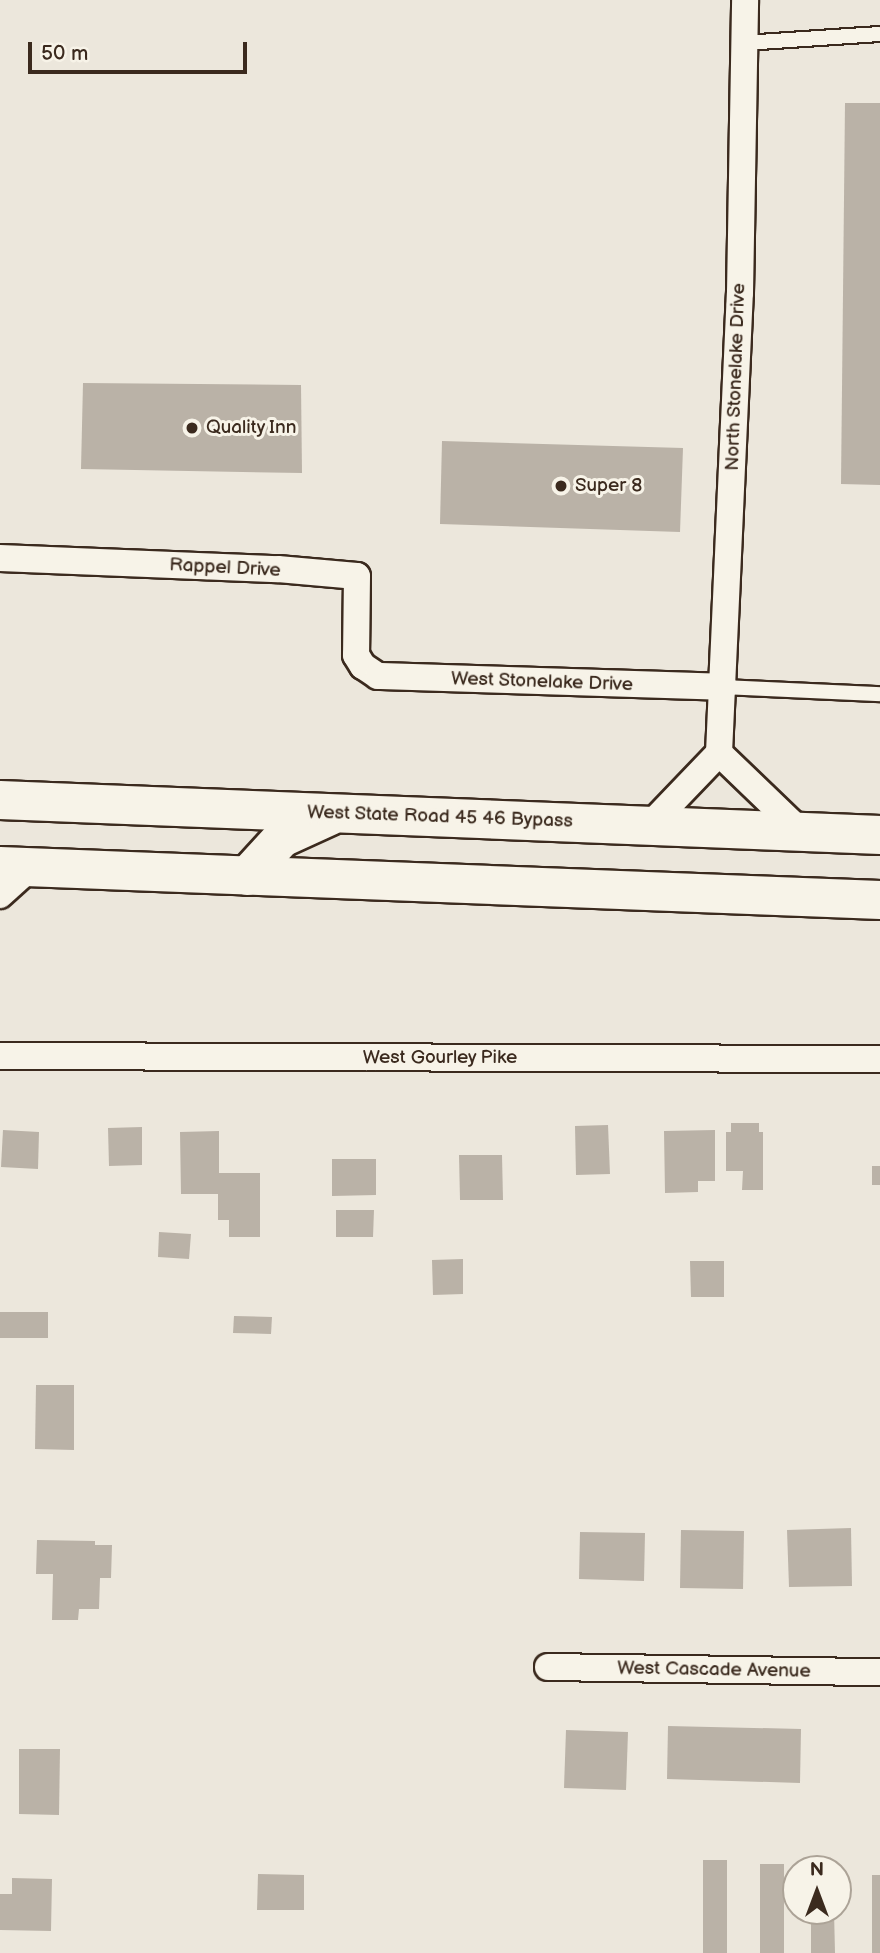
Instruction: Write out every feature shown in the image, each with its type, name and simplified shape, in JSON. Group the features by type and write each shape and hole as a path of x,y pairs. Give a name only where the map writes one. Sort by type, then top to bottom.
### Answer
{"highway":[{"name":"West State Road 45 46 Bypass","path":"0,800 880,835"},
{"path":"247,876 282,838 339,813"},
{"path":"15,867 880,900"}],"street":[{"name":"North Stonelake Drive","path":"719,753 740,293 745,0"},
{"name":"Rappel Drive","path":"0,558 357,576 354,639 356,655 363,666"},
{"name":"West Stonelake Drive","path":"363,666 378,676 395,678 724,687"},
{"path":"650,825 719,753 800,831"},
{"path":"0,895 15,867"},
{"name":"West Gourley Pike","path":"0,1056 880,1059"},
{"name":"West Cascade Avenue","path":"548,1667 880,1672"}],"lane":[{"path":"744,43 880,34"},
{"path":"724,687 880,694"}],"building":[{"path":"845,103 880,103 880,485 841,484"},
{"name":"Quality Inn","path":"83,383 301,385 302,473 81,469"},
{"name":"Super 8","path":"442,441 683,448 680,532 440,524"},
{"path":"731,1123 759,1123 759,1132 763,1132 763,1190 742,1190 743,1171 726,1171 726,1132 731,1132"},
{"path":"608,1125 610,1174 576,1175 575,1126"},
{"path":"142,1127 142,1165 109,1166 108,1128"},
{"path":"3,1130 39,1132 38,1169 1,1167"},
{"path":"715,1130 715,1181 698,1181 698,1192 665,1193 664,1131"},
{"path":"219,1131 219,1173 260,1173 260,1237 229,1237 229,1220 218,1220 218,1194 181,1194 180,1132"},
{"path":"459,1155 502,1155 503,1200 460,1200"},
{"path":"332,1159 376,1159 376,1195 332,1196"},
{"path":"872,1166 880,1166 880,1185 872,1185"},
{"path":"336,1210 374,1210 373,1237 336,1237"},
{"path":"159,1232 191,1234 189,1259 158,1257"},
{"path":"463,1259 463,1294 433,1295 432,1260"},
{"path":"690,1261 724,1261 724,1297 691,1297"},
{"path":"0,1312 48,1312 48,1338 0,1338"},
{"path":"234,1316 272,1317 271,1334 233,1333"},
{"path":"36,1385 74,1385 74,1450 35,1449"},
{"path":"851,1528 852,1586 789,1587 787,1530"},
{"path":"681,1530 744,1531 743,1589 680,1588"},
{"path":"580,1532 645,1533 644,1581 579,1579"},
{"path":"37,1540 95,1541 95,1545 112,1545 111,1578 100,1578 99,1609 79,1609 78,1620 52,1620 53,1574 36,1574"},
{"path":"668,1726 801,1729 800,1783 667,1779"},
{"path":"566,1730 628,1732 626,1790 564,1788"},
{"path":"19,1749 60,1749 59,1815 19,1814"},
{"path":"703,1860 727,1860 727,1953 703,1953"},
{"path":"760,1864 782,1864 784,1953 760,1953"},
{"path":"258,1874 304,1875 304,1910 257,1910"},
{"path":"872,1875 880,1875 880,1953 872,1953"},
{"path":"12,1878 52,1879 51,1931 0,1930 0,1894 12,1894"},
{"path":"811,1925 834,1925 835,1953 811,1953"}],"place":[{"name":"Quality Inn","path":"192,428"},
{"name":"Super 8","path":"561,486"}]}
